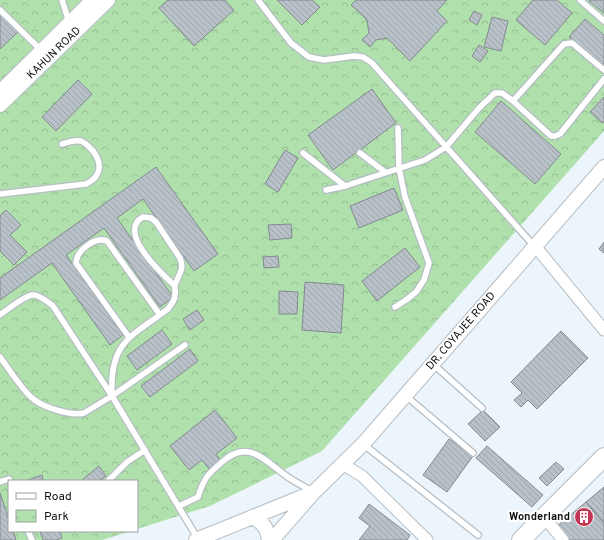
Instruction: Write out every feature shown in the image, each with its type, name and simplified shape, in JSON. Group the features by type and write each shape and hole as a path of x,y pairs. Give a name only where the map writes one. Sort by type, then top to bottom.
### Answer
{"main road":[{"path":"521,540 603,462"}],"street":[{"name":"KAHUN ROAD","path":"0,92 93,0"},
{"name":"KAHUN ROAD","path":"0,105 108,0"},
{"name":"DR. COYAJEE ROAD","path":"314,492 344,465 363,444 604,167"},
{"path":"534,246 604,330"},
{"path":"344,465 362,476 427,540"},
{"path":"252,517 261,521 271,540 314,492"},
{"path":"197,540 314,492"},
{"path":"544,517 563,540"}],"lane":[{"path":"62,0 69,24"},
{"path":"258,0 292,43 309,57 324,60 354,56 363,57 372,63 534,246"},
{"path":"580,0 604,21"},
{"path":"0,10 41,51"},
{"path":"513,101 564,44 572,43 604,70"},
{"path":"326,190 345,186 425,160 446,147 479,108 495,93 502,93 513,101 551,136 555,136 560,134 604,79"},
{"path":"395,307 416,292 424,280 429,263 405,197 399,168 398,128"},
{"path":"0,194 86,184 93,181 98,176 99,164 96,155 81,141 72,141 62,144"},
{"path":"303,153 345,186"},
{"path":"360,153 385,172"},
{"path":"112,396 112,371 115,358 129,337 160,315 175,299 175,286 182,270 180,258 156,222 151,218 143,217 136,221 134,225 134,236 158,270 175,286"},
{"path":"129,337 76,263 78,255 87,246 99,239 107,241 160,315"},
{"path":"0,315 26,297 33,295 41,298 53,306 112,396 179,506 197,540"},
{"path":"0,357 31,398 55,409 73,414 84,413 112,396 185,345"},
{"path":"433,364 482,408"},
{"path":"405,395 473,453"},
{"path":"363,444 478,536"},
{"path":"109,480 127,462 145,450"},
{"path":"179,506 198,497 202,484 208,474 228,456 238,452 248,451 257,454 287,477 314,492"},
{"path":"0,482 10,480"}],"green space":[{"path":"0,0 604,0 604,131 322,451 210,506 138,529 138,480 8,480 8,532 128,532 102,540 0,540"}],"building":[{"path":"168,0 225,0 234,10 194,46 159,8"},
{"path":"277,0 312,0 320,7 302,25"},
{"path":"356,0 447,0 437,11 447,21 410,61 387,38 376,40 370,47 362,40 369,33 367,20 351,5"},
{"path":"533,0 557,0 572,13 545,45 516,20"},
{"path":"604,0 604,13 589,1"},
{"path":"474,11 482,15 477,25 469,20"},
{"path":"0,13 18,32 0,49"},
{"path":"492,17 508,21 501,51 484,47"},
{"path":"585,19 604,35 604,66 569,37"},
{"path":"479,45 488,51 480,62 472,56"},
{"path":"78,80 92,94 56,131 42,117"},
{"path":"372,89 396,123 333,170 308,135"},
{"path":"604,97 604,122 602,123 590,112"},
{"path":"501,101 561,154 535,184 475,132"},
{"path":"285,150 298,158 278,192 265,184"},
{"path":"156,167 218,254 194,271 143,199 117,218 173,297 160,307 104,228 66,255 123,335 110,345 52,263 0,300 0,278"},
{"path":"394,188 403,210 359,228 350,206"},
{"path":"6,210 21,225 10,235 27,252 14,265 0,251 0,216"},
{"path":"291,224 292,238 270,240 268,225"},
{"path":"604,242 604,253 599,249"},
{"path":"405,248 420,267 377,301 362,281"},
{"path":"278,256 279,267 264,268 263,257"},
{"path":"305,282 344,285 341,333 302,330"},
{"path":"279,291 298,292 297,314 279,314"},
{"path":"197,310 204,320 190,330 183,319"},
{"path":"162,330 172,344 137,370 127,356"},
{"path":"561,331 588,358 537,409 528,400 521,407 514,400 522,393 511,382"},
{"path":"190,349 198,361 150,397 141,386"},
{"path":"215,410 237,438 216,454 221,461 210,470 202,460 189,470 170,446"},
{"path":"483,410 500,427 485,441 468,424"},
{"path":"449,439 473,456 447,492 423,475"},
{"path":"487,446 543,495 532,507 476,458"},
{"path":"556,462 564,469 547,486 539,478"},
{"path":"99,466 106,476 100,480 83,479"},
{"path":"42,475 43,480 28,480"},
{"path":"604,487 604,523 586,502"},
{"path":"0,493 8,517 8,532 13,532 16,540 0,540"},
{"name":"Wonderland","path":"586,502 604,523 604,540 567,540 556,527"},
{"path":"369,504 410,535 407,540 359,540 370,526 359,518"},
{"path":"40,532 60,532 62,538 56,540 43,540"}],"place":[{"name":"Wonderland","path":"584,517"}]}
